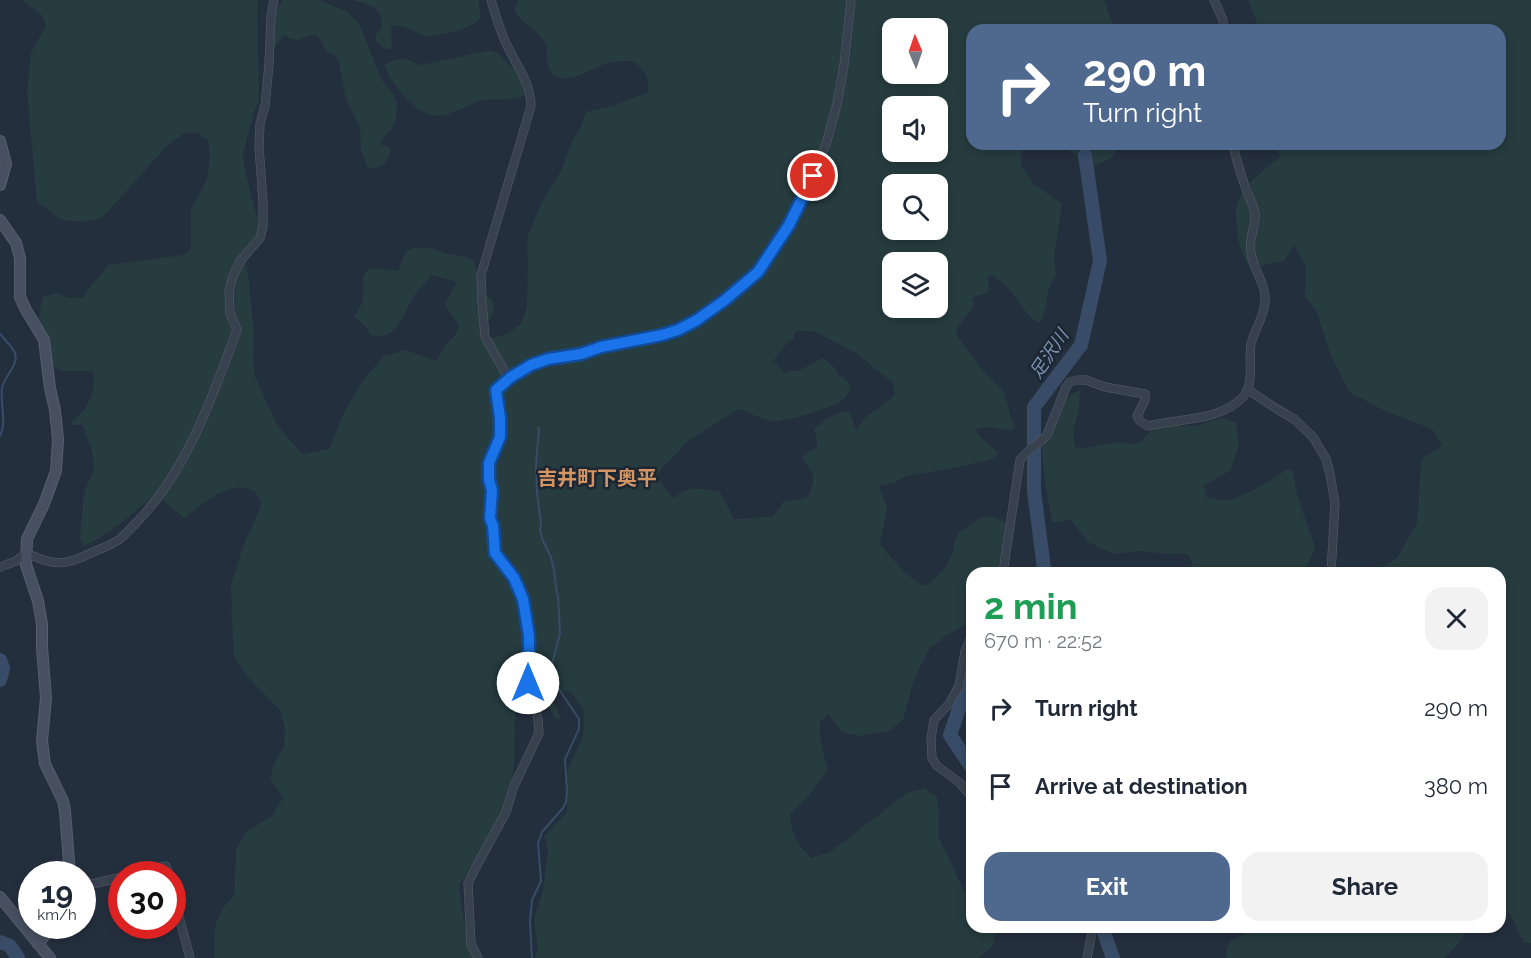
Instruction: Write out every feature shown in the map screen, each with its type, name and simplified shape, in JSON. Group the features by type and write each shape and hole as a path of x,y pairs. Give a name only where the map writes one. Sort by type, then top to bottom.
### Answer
{"street":[{"path":"26,554 52,562 66,562 104,548 121,538 150,508 171,480 210,402 237,330 230,313 229,291 233,276 241,260 260,238 263,225 260,124 265,106 274,0"},
{"path":"491,0 505,41 531,97 526,126 481,274 485,337 509,379"},
{"path":"478,958 471,944 468,883 506,812 514,786 539,733 538,718 524,665 529,650 529,636 523,599 514,578 495,553 493,526 490,518 492,490 489,480 489,463 500,437 496,390 531,365 548,359 581,354 601,347 678,330 725,300 758,272 789,225 827,141 844,65 850,0"},
{"path":"1214,0 1223,24"},
{"path":"0,141 6,165 0,185"},
{"path":"1004,567 1020,460 1028,449 1042,441 1047,435 1070,382 1086,380 1105,387 1145,394 1145,400 1137,416 1148,426 1212,415 1232,406 1244,396 1249,383 1251,344 1263,315 1265,297 1252,260 1250,246 1255,210 1234,150"},
{"path":"0,220 16,243 20,258 20,297 44,340 58,440 56,471 44,504 27,539 26,565 38,601 42,624 46,698 42,741 45,764 63,801 69,861"},
{"path":"1247,388 1294,419 1313,437 1326,459 1335,503 1331,567"},
{"path":"0,567 26,554"},
{"path":"966,649 959,686 949,704 934,720 931,738 932,758 937,766 966,790"},
{"path":"0,897 50,958"},
{"path":"1087,958 1093,933"},
{"path":"38,944 42,939"},
{"path":"185,939 190,958"}],"green space":[{"path":"21,0 258,0 259,99 243,154 246,176 261,233 244,257 248,273 254,332 253,357 255,376 277,425 302,454 329,449 343,415 362,381 384,356 406,350 437,361 444,347 456,334 459,325 445,305 457,282 432,275 416,293 394,330 380,336 370,335 366,327 354,317 363,301 363,276 368,269 398,271 405,253 413,248 431,248 473,260 479,286 483,294 491,299 495,308 480,339 507,334 521,324 527,307 528,235 541,204 562,169 586,112 619,104 647,93 646,75 633,61 608,63 569,78 556,76 549,67 544,40 520,19 516,12 518,0 1104,0 1113,24 966,24 966,150 1022,150 1021,166 1035,185 1062,204 1054,257 1056,275 1048,290 1046,307 1040,323 1031,318 1007,287 992,275 988,276 987,293 974,297 972,300 973,308 956,329 958,337 980,367 1004,392 1015,427 1012,431 989,427 974,429 997,452 993,459 907,476 879,486 887,508 880,544 907,574 924,585 937,577 946,566 958,534 981,518 994,517 1007,525 1011,538 1009,553 1005,567 966,567 966,624 930,648 915,677 903,720 889,731 860,736 843,732 828,714 820,722 822,746 828,769 807,798 790,814 796,838 811,858 830,852 907,793 925,788 937,797 939,838 966,892 966,933 995,933 993,946 978,958 535,958 538,948 534,920 543,890 548,850 544,836 567,813 567,772 583,737 584,711 571,692 550,691 561,719 556,718 535,687 530,688 515,709 514,768 506,808 459,886 464,922 474,958 214,958 215,926 222,909 234,895 236,850 245,833 272,816 283,797 270,779 274,764 284,746 285,728 280,710 246,675 234,656 231,584 245,541 261,503 253,491 235,488 217,495 184,518 156,494 112,529 83,546 80,539 83,502 85,490 94,469 92,452 83,425 69,425 89,402 94,385 93,375 92,371 64,371 52,366 49,342 38,322 43,297 56,293 69,298 82,298 108,265 183,255 191,249 191,208 207,180 210,155 208,140 196,132 183,134 166,147 102,218 83,222 60,219 37,202 27,91 31,52 46,26 42,15","holes":["797,331 813,331 856,353 893,383 895,394 865,418 856,431 850,412 836,414 814,429 817,446 802,458 813,476 813,484 808,497 783,502 773,516 734,519 720,492 690,489 674,498 670,495 657,477 659,472 687,442 735,411 740,409 767,420 778,421 822,410 846,397 851,384 823,358 798,371 784,373 777,364 772,362 794,338"]},
{"path":"283,0 319,0 346,11 357,21 381,79 397,103 396,121 381,140 381,145 390,147 391,152 380,167 368,168 361,152 360,128 346,99 339,63 326,50 317,35 295,40 284,35 274,49 270,51 266,49 271,23"},
{"path":"353,0 478,0 480,14 479,19 470,26 438,35 426,36 405,27 391,27 392,46 384,49 376,41 375,36 382,28 378,11"},
{"path":"1248,0 1531,0 1531,943 1524,943 1510,914 1506,912 1506,567 1381,567 1397,558 1417,523 1421,460 1442,445 1432,429 1387,412 1349,392 1331,356 1316,310 1305,296 1306,267 1294,245 1284,261 1250,266 1239,244 1236,213 1238,202 1247,187 1280,156 1277,150 1506,150 1506,24 1258,24"},
{"path":"491,51 496,52 530,84 530,93 514,99 475,102 448,114 431,115 417,107 403,94 391,79 384,65 403,59 421,65"},
{"path":"1068,150 1116,150 1112,158 1091,167"},
{"path":"1080,390 1079,409 1073,432 1075,448 1119,442 1134,445 1157,425 1195,426 1223,418 1236,423 1239,444 1231,470 1204,486 1207,497 1233,499 1288,469 1293,471 1297,494 1315,547 1307,567 1190,567 1193,565 1188,554 1140,551 1113,554 1088,542 1070,519 1053,523 1044,474 1042,447 1055,413 1067,397"},
{"path":"1245,933 1466,933 1445,958 1226,958 1231,941"}],"waterway":[{"name":"足沢川","path":"1044,567 1034,491 1034,407 1081,345 1100,261 1085,155"},
{"path":"0,334 12,348 16,357 2,388 3,425 0,436"},
{"path":"532,958 530,921 532,900 541,881 538,843 542,832 566,802 565,759 579,729 579,719 552,679 552,664 560,634 558,595 551,557 540,530 536,464 538,428"},
{"path":"0,660 3,668 0,680"},
{"name":"足沢川","path":"966,688 950,735 966,759"},
{"name":"足沢川","path":"1104,933 1113,958"},
{"path":"0,942 10,946 18,958"}],"district":[{"name":"吉井町下奥平","path":"597,478"}],"route":[{"path":"528,683 524,665 529,650 529,636 523,599 514,578 495,553 493,526 490,518 492,490 489,480 489,463 500,437 496,390 511,377 531,365 548,359 581,354 601,347 662,335 697,320 758,272 789,225 813,176"}]}
